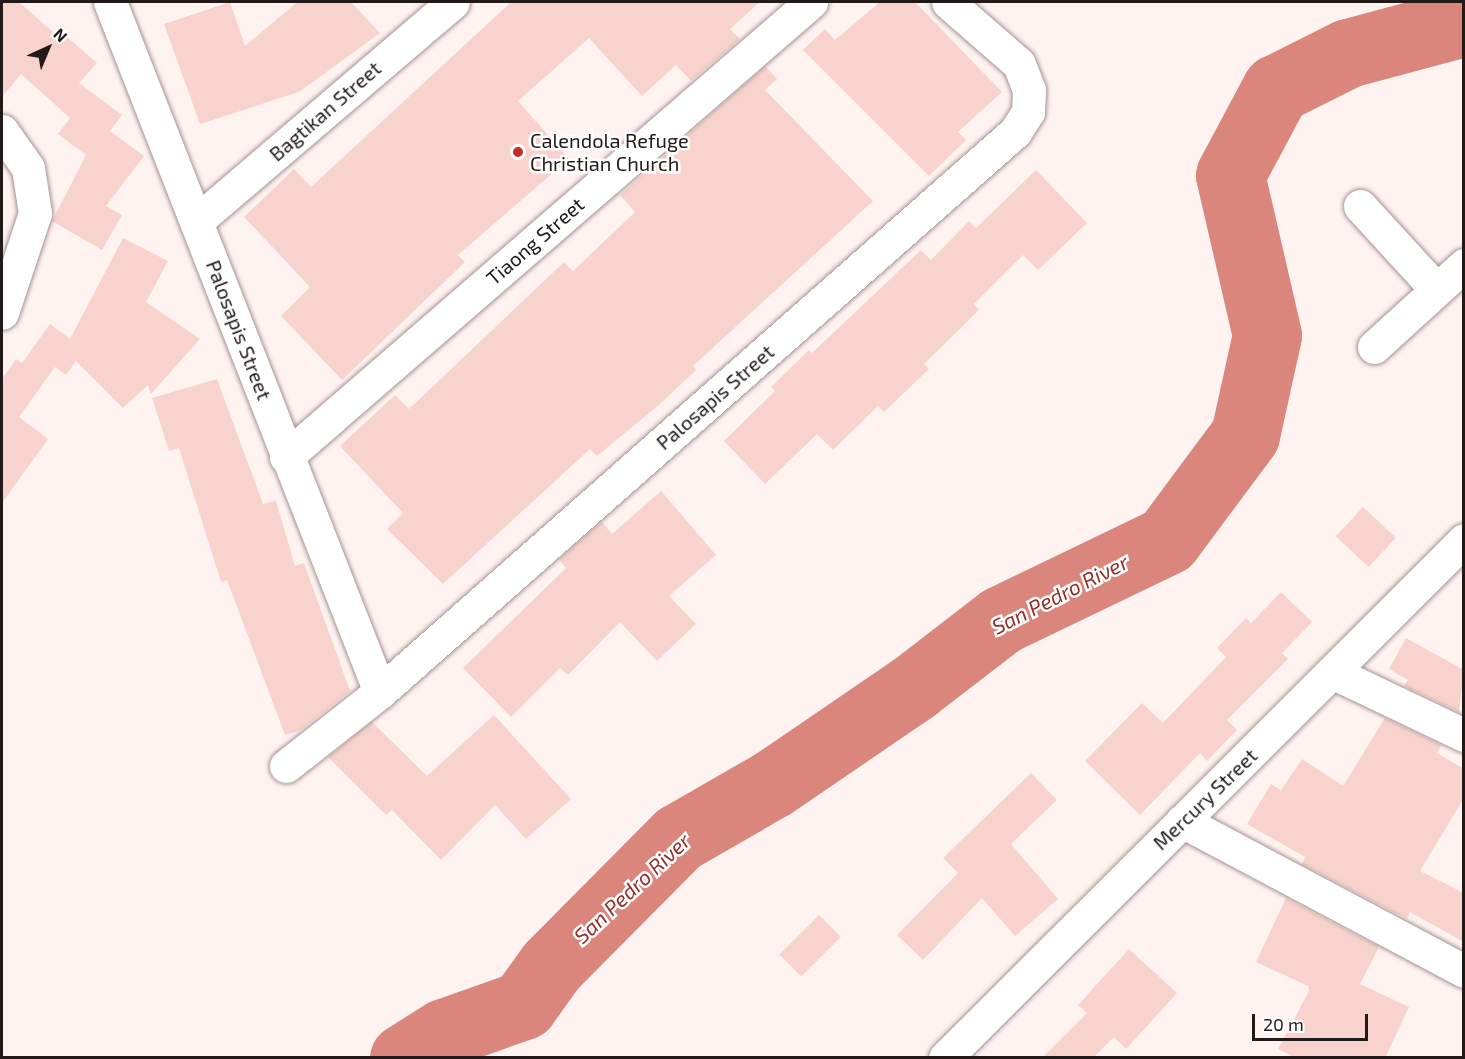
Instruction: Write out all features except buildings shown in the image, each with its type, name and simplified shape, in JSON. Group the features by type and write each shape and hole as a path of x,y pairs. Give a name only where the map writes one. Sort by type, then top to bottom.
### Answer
{"street":[{"name":"Palosapis Street","path":"110,2 198,220 286,457 380,692"},
{"name":"Bagtikan Street","path":"198,220 453,2"},
{"name":"Tiaong Street","path":"286,457 811,2"},
{"name":"Palosapis Street","path":"286,766 380,692 1015,132 1028,112 1029,90 1019,64 948,2"},
{"path":"2,131 28,168 35,213 2,313"},
{"path":"1360,206 1436,290"},
{"path":"1374,347 1464,265"},
{"name":"Mercury Street","path":"945,1058 1334,673 1464,540"},
{"path":"1334,673 1464,735"},
{"path":"1182,821 1464,971"}],"waterway":[{"name":"San Pedro River","path":"404,1058 444,1033 523,1005 551,966 678,838 772,784 914,687 1001,620 1167,540 1245,435 1267,335 1230,175 1276,89 1348,53 1464,22"}],"place":[{"name":"Calendola Refuge Christian Church","path":"518,152"}]}
